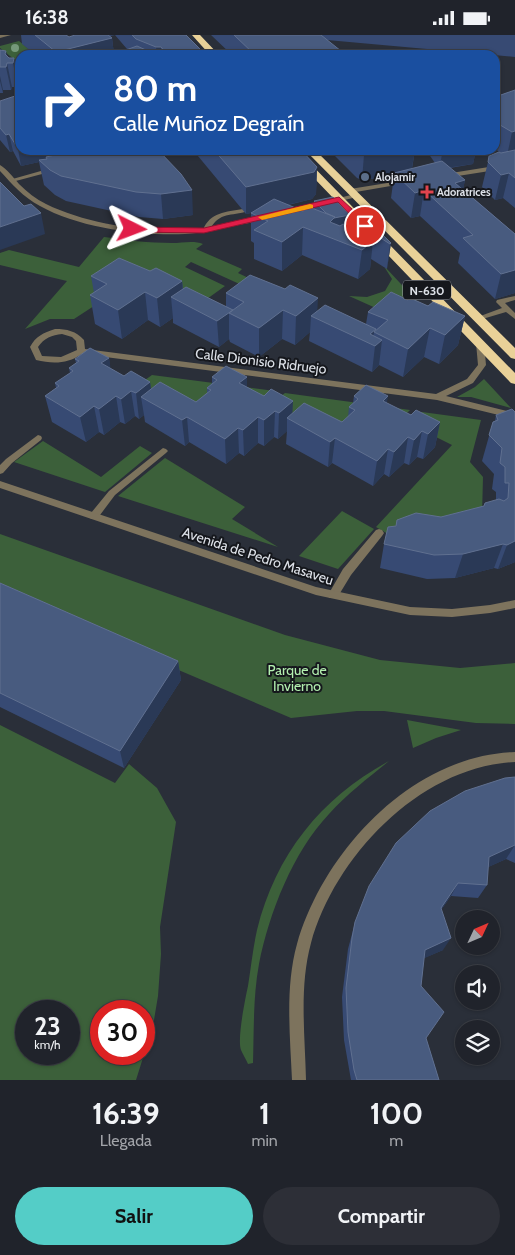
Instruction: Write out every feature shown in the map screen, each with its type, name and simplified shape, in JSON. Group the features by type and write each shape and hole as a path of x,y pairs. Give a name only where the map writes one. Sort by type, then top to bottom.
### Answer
{"highway":[{"path":"196,35 210,50"},
{"name":"N-630","path":"297,155 515,380"},
{"name":"N-630","path":"315,155 515,355"}],"street":[{"path":"0,36 8,35"},
{"path":"435,177 496,168 515,161"},
{"path":"0,167 27,195 45,206 76,217 132,229 184,231 207,230 339,200 353,194 416,180"},
{"path":"12,180 57,169"},
{"path":"207,230 209,221 214,217 243,211"},
{"path":"515,298 500,302 515,317"},
{"path":"479,318 507,309"},
{"path":"60,331 76,335 82,345 80,351 73,356 56,361 40,358 34,347 36,341 42,336 60,331"},
{"path":"437,397 470,381 482,365 480,343"},
{"name":"Calle Dionisio Ridruejo","path":"80,351 437,397 515,415"},
{"path":"0,471 9,461 38,438"},
{"path":"94,516 112,493 163,451"},
{"name":"Avenida de Pedro Masaveu","path":"0,484 316,591 333,595 419,611 452,613 515,604"},
{"path":"333,595 347,572 379,533"},
{"path":"299,1080 297,985 304,944 318,903 342,865 363,839 389,812 422,786 456,769 515,757"}],"green space":[{"path":"19,41 30,50 15,50 15,60 0,46"},
{"path":"104,237 203,244 196,249 242,269 238,273 283,294 275,300 191,262 185,267 225,286 193,309 123,287 74,319 50,319 25,329 67,281 0,265 0,253 9,250 79,267"},
{"path":"385,268 458,345 349,296 367,297 385,291 392,279"},
{"path":"152,375 275,391 249,413 196,417 138,385"},
{"path":"484,379 511,408 471,397 457,397 475,387"},
{"path":"285,393 410,410 394,426 337,438 272,403"},
{"path":"422,412 481,420 470,462 483,477 482,516 430,532 396,525 388,534 376,527 452,445 430,434 404,431"},
{"path":"43,441 101,477 140,446 152,453 105,492 14,462"},
{"path":"165,458 245,507 232,519 278,547 118,496"},
{"path":"342,511 374,529 338,569 299,556"},
{"name":"Parque de Invierno","path":"0,534 285,635 380,660 460,668 515,663 515,724 476,723 384,711 357,711 291,718 0,594"},
{"path":"407,720 461,730 413,748"},
{"path":"0,725 115,783 129,764 157,788 176,822 160,927 161,954 155,1014 155,1000 90,1000 90,1065 141,1065 136,1080 0,1080"},
{"path":"389,761 350,793 316,829 304,846 284,884 269,924 259,964 255,1001 253,1063 248,1064 240,1045 242,1019 257,930 265,902 276,877 289,853 322,811 342,792"}],"building":[{"path":"35,35 66,35 69,37 75,35 108,35 112,38 64,50 54,50"},
{"path":"132,35 186,35 201,50 164,50 161,47 156,47 136,39"},
{"path":"234,35 321,35 340,50 250,50"},
{"path":"137,46 146,50 126,50"},
{"path":"0,50 6,51 5,54 9,58 14,58 13,63 7,63 6,67 0,67"},
{"path":"515,90 515,131 512,132 500,125 500,95"},
{"path":"15,96 15,144 9,134 6,135 0,128 0,101"},
{"path":"515,150 515,178 509,173 501,175 488,162 489,156 500,155 501,153"},
{"path":"55,155 163,155 181,174 192,190 161,194 136,192 61,176 50,170 39,160 47,159 46,157"},
{"path":"218,155 306,155 317,167 314,172 246,187"},
{"path":"442,161 465,180 455,183 515,234 515,270 501,274 463,238 473,235 424,190 415,193 394,173"},
{"path":"0,182 24,206 31,204 41,213 0,227"},
{"path":"333,197 350,215 334,218 314,201"},
{"path":"274,199 303,211 309,207 335,217 330,222 340,226 343,224 355,229 353,230 373,241 362,250 303,227 282,242 254,230 268,221 251,213"},
{"path":"368,220 391,243 390,244 357,223"},
{"path":"119,258 150,271 156,268 182,281 157,298 145,292 118,310 90,295 107,284 91,276"},
{"path":"250,275 285,289 290,285 318,298 296,316 283,310 259,328 229,313 244,302 226,293"},
{"path":"186,287 233,310 217,321 171,297"},
{"path":"391,292 428,306 433,302 465,316 445,335 430,328 408,349 374,332 388,320 368,312"},
{"path":"325,305 376,329 370,334 382,340 375,346 311,316"},
{"path":"90,348 109,358 101,363 124,376 131,371 150,382 136,393 131,391 121,399 116,396 99,409 94,406 80,417 45,396 59,386 55,383 73,371 69,368 79,361 75,359"},
{"path":"226,366 247,377 239,383 264,396 271,389 293,401 279,413 275,411 264,420 258,417 243,430 238,428 225,439 187,417 182,420 141,397 160,382 196,402 211,390 207,388 217,380 212,377"},
{"path":"366,385 388,396 383,401 411,415 416,410 440,422 428,434 422,431 414,440 408,437 394,452 388,449 377,461 335,438 330,442 287,418 304,403 342,422 355,410 349,407 358,399 354,396"},
{"path":"512,409 515,412 515,541 507,545 503,544 463,554 434,555 384,544 388,527 396,526 397,520 416,513 441,517 484,506 485,503 499,499 504,501 508,498 509,483 505,483 505,467 500,463 502,448 489,435 493,422 498,420 496,415"},
{"path":"0,583 178,661 120,751 0,693"},
{"path":"515,777 515,845 489,857 487,885 458,883 441,908 451,938 425,950 421,986 444,1012 426,1038 439,1080 357,1080 348,1032 346,988 355,922 369,886 396,843 430,811 465,791 505,778"}],"slow traffic":[{"path":"262,217 310,206"}],"place":[{"name":"Alojamir","path":"365,177"},
{"name":"Adoratrices","path":"427,192"}],"route":[{"path":"132,229 204,230 339,200 365,226"}]}
